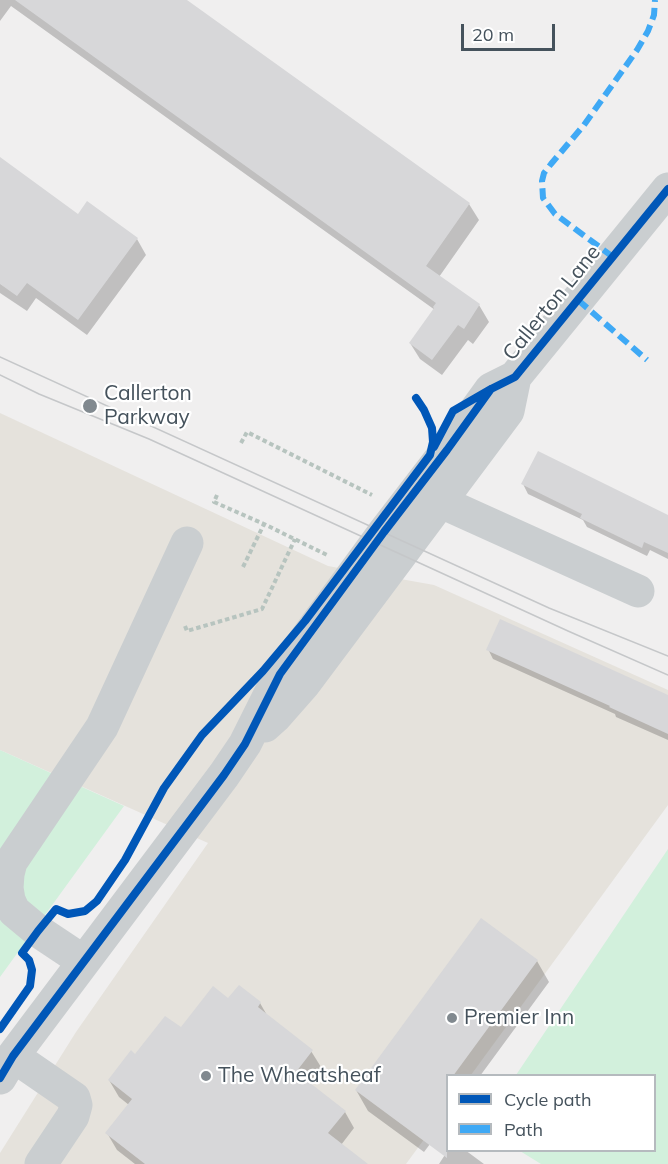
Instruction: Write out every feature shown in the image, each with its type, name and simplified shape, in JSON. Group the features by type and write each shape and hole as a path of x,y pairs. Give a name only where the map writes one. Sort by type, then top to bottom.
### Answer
{"street":[{"name":"Callerton Lane","path":"6,1067 224,775 245,744 280,674 384,532 447,450 668,189"},
{"name":"Callerton Lane","path":"245,744 275,717 304,684 508,411 503,383"},
{"path":"441,502 638,591"},
{"path":"83,961 38,931 14,911 7,888 8,874 11,862 102,727 187,543"},
{"path":"6,1067 74,1098 76,1105 73,1116 41,1164"}],"path":[{"path":"241,443 247,432 381,500"},
{"path":"218,495 214,502 336,560"},
{"path":"243,567 264,524"},
{"path":"161,597 177,604 187,631 262,609 295,539"}],"shaded area":[{"path":"0,413 328,566 434,585 668,690 668,805 472,1074 446,1074 446,1109 406,1164 0,1164 0,1153 76,1032 208,843 0,750"}],"green space":[{"path":"0,750 124,806 0,977"},
{"path":"668,849 668,1164 541,1164 522,1152 656,1152 656,1074 517,1074"}],"building":[{"path":"15,0 187,0 470,203 426,266 480,304 464,329 458,325 432,360 409,343 436,303"},
{"path":"0,157 78,214 87,201 138,238 78,320 27,283 17,296 0,284"},
{"path":"538,451 668,515 668,553 644,542 642,548 580,518 582,514 521,484"},
{"path":"500,619 668,695 668,734 486,650"},
{"name":"Premier Inn","path":"481,918 538,960 454,1074 446,1074 447,1158 355,1090"},
{"name":"The Wheatsheaf","path":"239,985 261,1002 258,1007 313,1050 296,1072 346,1111 328,1133 368,1164 145,1164 105,1133 132,1099 108,1080 131,1050 135,1054 165,1016 181,1027 213,986 228,998"}],"tram line":[{"path":"0,357 549,608 668,656"},
{"path":"0,375 39,394 149,439 668,675"}],"marked path":[{"path":"613,257 555,214 543,198 542,181 544,173 584,125 637,50 654,15 655,0"},
{"path":"578,300 647,360"}],"cycle path":[{"path":"434,447 453,411 515,377 668,189"},
{"path":"0,1078 13,1056 224,775 245,744 280,674 491,389"},
{"path":"0,1029 30,986 32,970 29,960 22,953 38,931 56,909 68,914 85,911 97,901 125,860 164,788 202,735 263,671 305,621 430,455 433,442 432,428 416,398"}],"place":[{"name":"Callerton Parkway","path":"90,406"},
{"name":"Premier Inn","path":"452,1018"},
{"name":"The Wheatsheaf","path":"206,1076"}]}
